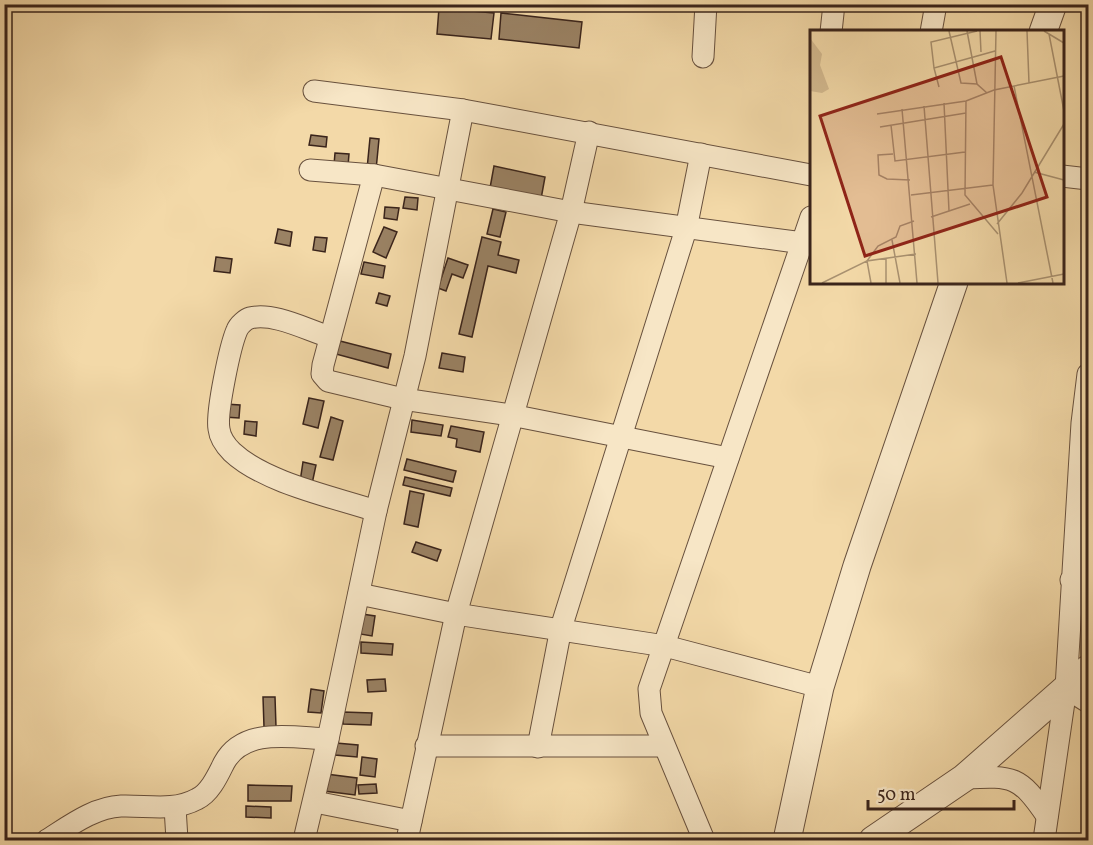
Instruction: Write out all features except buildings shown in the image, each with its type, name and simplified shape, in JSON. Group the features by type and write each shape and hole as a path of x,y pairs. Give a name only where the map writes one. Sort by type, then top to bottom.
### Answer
{"street":[{"path":"703,57 706,4"},
{"path":"831,30 834,4"},
{"path":"932,30 936,4"},
{"path":"1044,30 1053,4"},
{"path":"314,91 463,110 810,175"},
{"path":"304,840 315,802 376,511 415,356 463,110"},
{"path":"315,802 409,831 456,614 571,212 589,132"},
{"path":"538,747 561,628 686,229 701,154"},
{"path":"310,170 374,176 571,212 803,243"},
{"path":"374,176 330,336 322,374 328,381 403,399 511,416 728,458"},
{"path":"1063,176 1089,179"},
{"path":"704,840 663,746 651,713 649,689 810,220"},
{"path":"787,840 820,687 857,566 953,284"},
{"path":"330,336 266,317 248,318 237,328 224,382 218,427 223,442 234,454 255,467 278,478 376,511"},
{"path":"1044,840 1066,688 1082,423 1089,374"},
{"path":"1071,580 1089,603"},
{"path":"359,594 456,614 561,628 665,646 820,687"},
{"path":"873,840 964,778 1089,669"},
{"path":"1066,688 1089,702"},
{"path":"47,840 88,815 118,806 175,807 199,799 214,781 228,757 244,743 259,737 328,739"},
{"path":"426,746 663,746"},
{"path":"964,778 1000,776 1027,787 1047,816"},
{"path":"175,807 177,840"}]}
